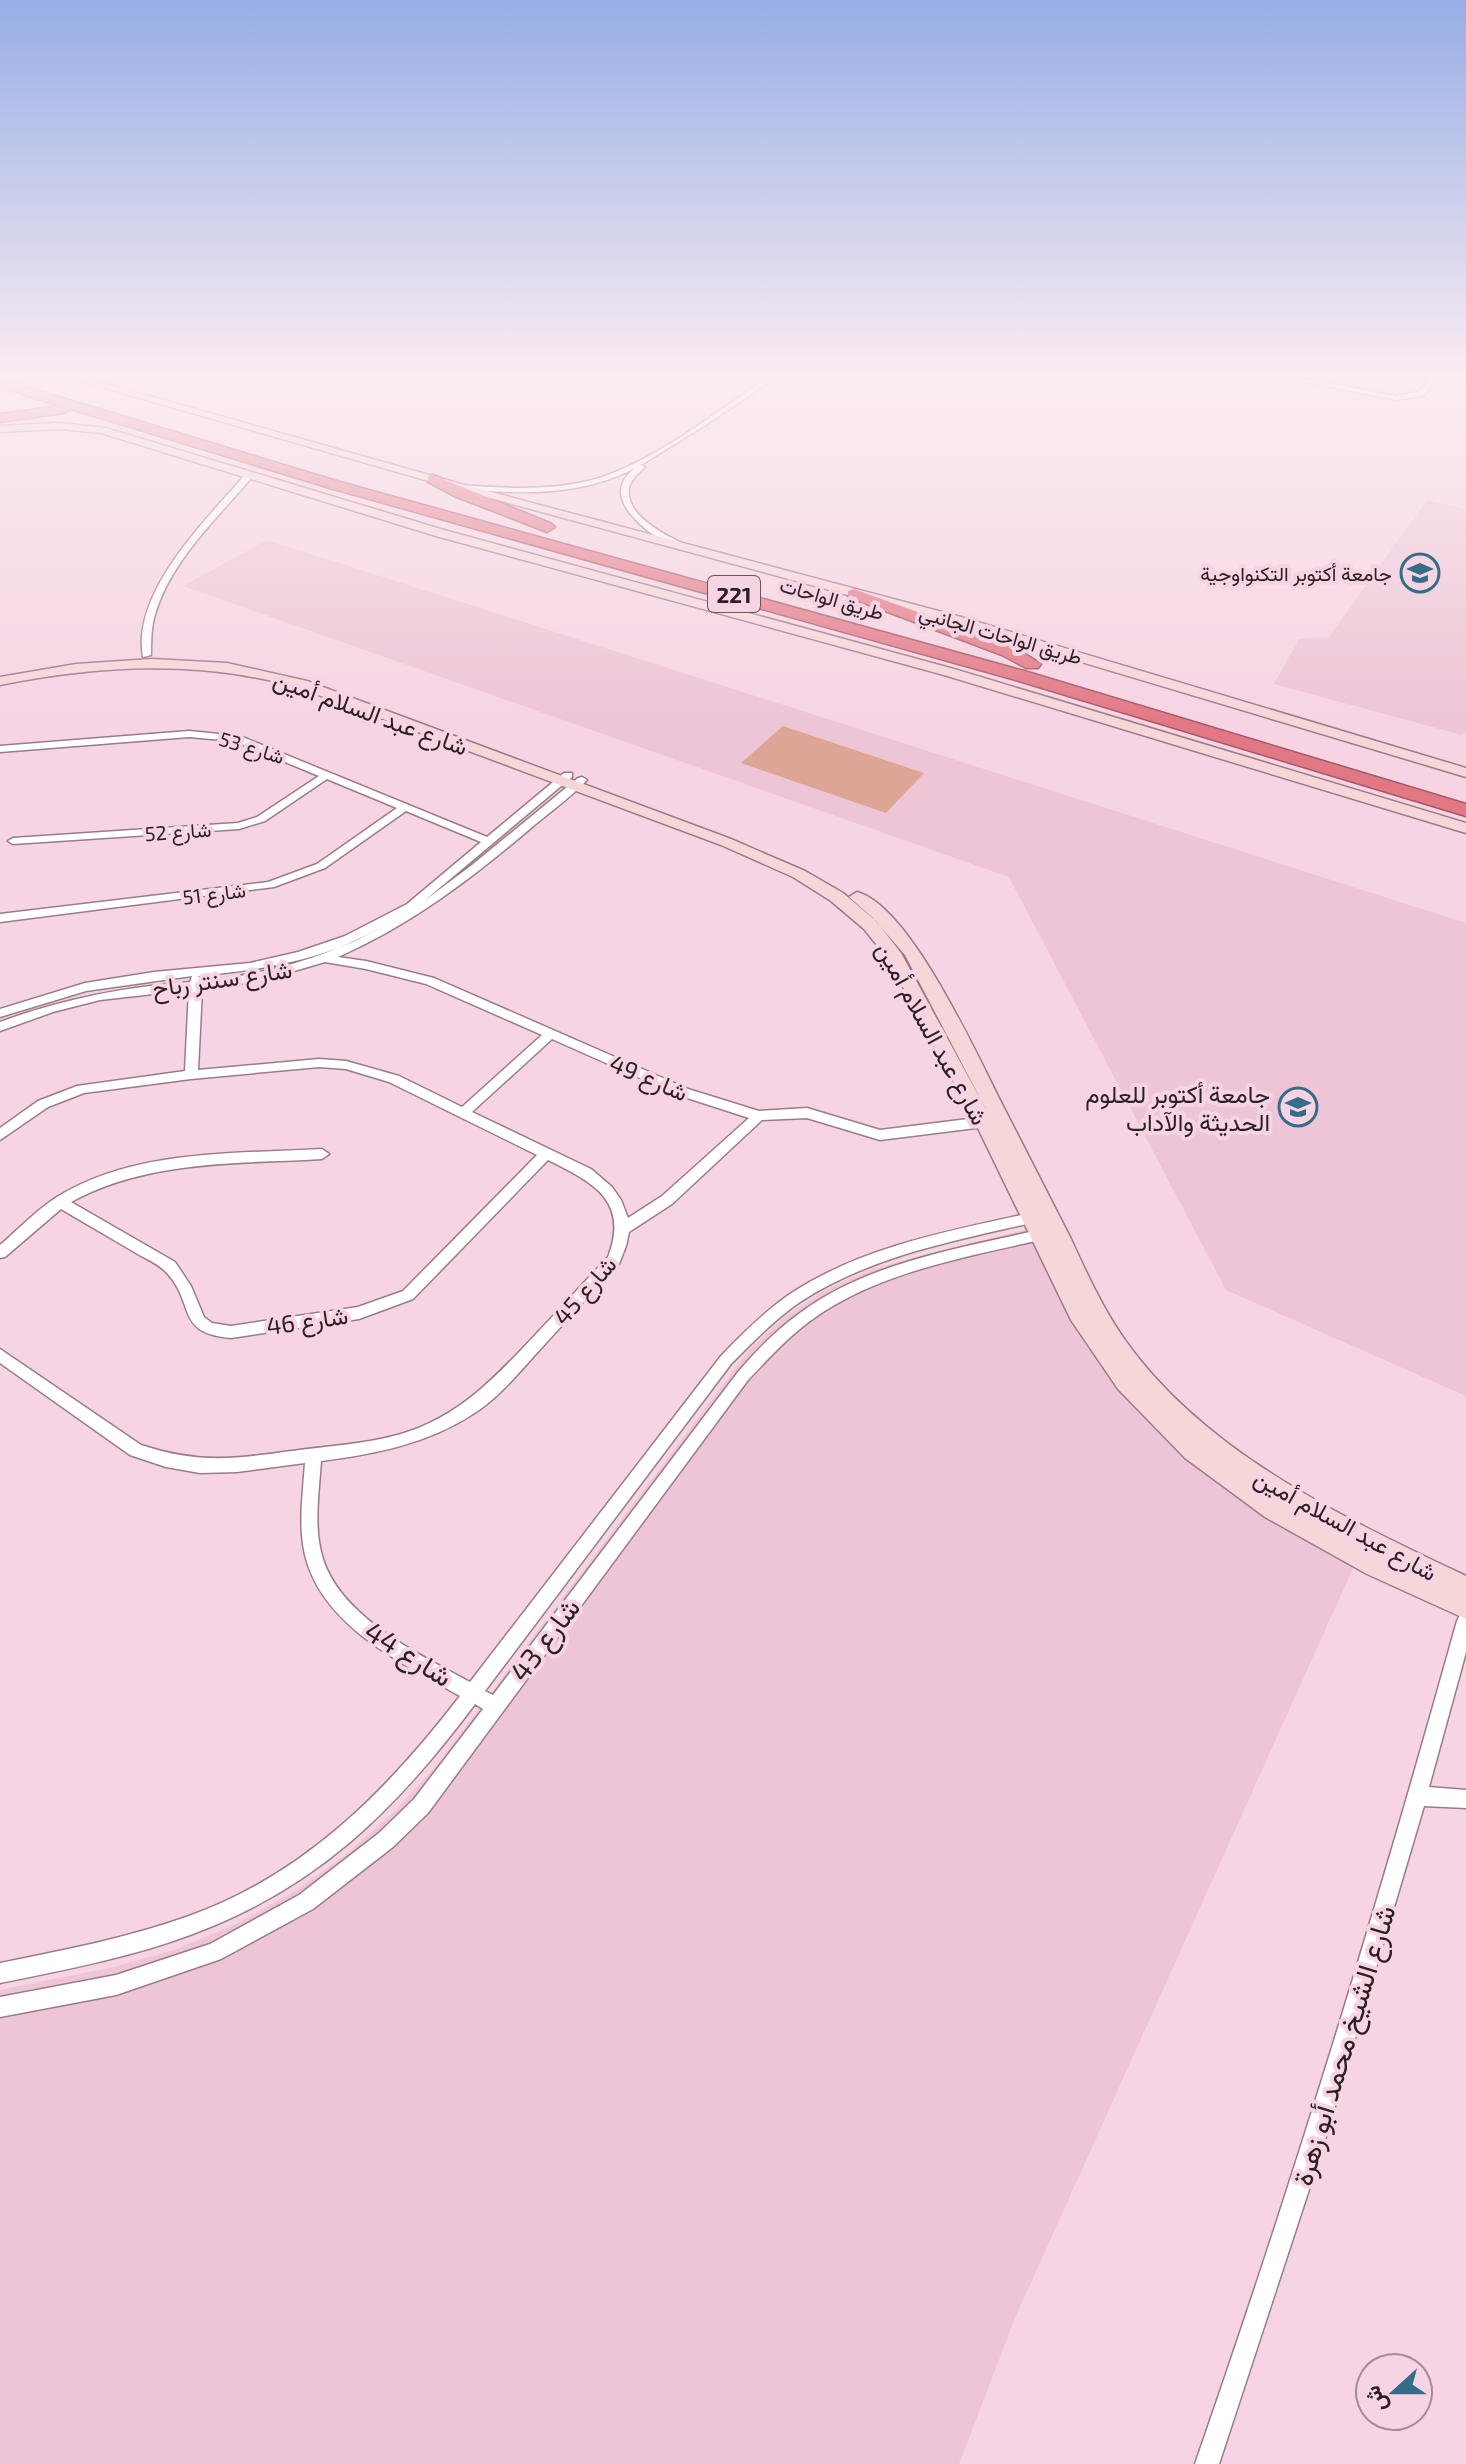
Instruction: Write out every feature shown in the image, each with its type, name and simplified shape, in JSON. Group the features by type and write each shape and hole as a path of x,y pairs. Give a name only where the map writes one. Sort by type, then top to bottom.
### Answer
{"highway":[{"path":"345,492 428,530"},
{"name":"طريق الواحات","path":"361,492 775,605 1466,810"},
{"name":"طريق الواحات","path":"416,492 1032,664 1466,793"},
{"path":"457,492 547,527"},
{"path":"854,594 1008,651 1032,664"}],"street":[{"path":"146,655 150,616 160,590 233,492"},
{"path":"299,492 949,672 1466,828"},
{"name":"طريق الواحات الجانبي","path":"480,492 956,620 1466,773"},
{"path":"627,492 632,512 649,529 677,544"},
{"name":"شارع عبد السلام أمين","path":"0,678 68,662 146,655 227,658 306,682 571,781 756,854 819,884 855,910 895,957 1044,1225 1113,1338 1160,1396 1195,1430 1280,1492 1466,1588"},
{"name":"شارع عبد السلام أمين","path":"0,678 91,665 160,662 225,666 306,682"},
{"name":"شارع 53","path":"0,749 189,734 221,735 250,742 488,841"},
{"name":"شارع 52","path":"13,841 239,826 261,819 328,774"},
{"name":"شارع عبد السلام أمين","path":"571,781 788,857 836,883 879,914 912,952 925,975 1044,1225 1078,1314 1139,1398 1193,1451 1273,1510 1322,1538 1466,1608"},
{"name":"شارع سنتر رباح","path":"0,1027 92,998 276,962 349,939 411,906 488,841 571,781"},
{"name":"شارع سنتر رباح","path":"0,1013 55,994 100,984 262,976 326,959 370,941 409,919 479,864 571,781"},
{"name":"شارع 51","path":"0,918 270,885 321,866 406,806"},
{"path":"466,859 479,864"},
{"name":"شارع 49","path":"326,959 366,965 430,981 697,1097 759,1116 807,1113 880,1135 984,1122"},
{"path":"191,1075 196,979"},
{"path":"464,1112 549,1035"},
{"name":"شارع 45","path":"0,1135 26,1115 62,1095 102,1086 291,1065 346,1065 394,1079 602,1183 615,1196 622,1212 624,1228 614,1260 497,1386 469,1409 403,1440 237,1465 200,1466 166,1460 136,1450 0,1355"},
{"path":"624,1228 667,1200 759,1116"},
{"name":"شارع 46","path":"60,1202 170,1266 183,1282 200,1324 214,1331 231,1332 359,1313 408,1295 547,1153"},
{"path":"0,1253 60,1202 86,1187 137,1170 322,1154"},
{"name":"شارع 43","path":"0,1973 113,1949 193,1924 248,1901 291,1877 367,1819 400,1787 718,1369 760,1322 809,1287 860,1263 916,1245 1044,1225"},
{"name":"شارع 43","path":"0,2007 116,1985 165,1971 238,1940 306,1902 348,1873 421,1806 493,1705 751,1366 779,1336 823,1303 873,1279 1044,1225"},
{"name":"شارع 44","path":"314,1454 310,1531 314,1560 326,1585 343,1608 364,1628 493,1705"},
{"name":"شارع الشيخ محمد أبو زهرة","path":"1207,2464 1250,2343 1360,1997 1466,1621"},
{"path":"1418,1796 1466,1799"}],"shaded area":[{"name":"جامعة أكتوبر التكنواوجية","path":"1427,500 1466,509 1466,731 1462,735 1274,684 1299,639 1329,637"},
{"name":"جامعة أكتوبر للعلوم الحديثة والآداب","path":"267,540 1466,923 1466,1396 1226,1290 1009,877 183,586"},
{"path":"783,726 924,773 886,813 741,763"},
{"path":"1044,1225 1128,1375 1363,1546 1015,2318 959,2464 0,2464 0,1990 114,1967 177,1949 238,1923 295,1891 348,1853 395,1811 436,1766 750,1349 786,1316 827,1289 872,1269"}],"place":[{"name":"جامعة أكتوبر التكنواوجية","path":"1420,573"},
{"name":"جامعة أكتوبر للعلوم الحديثة والآداب","path":"1298,1107"}]}
